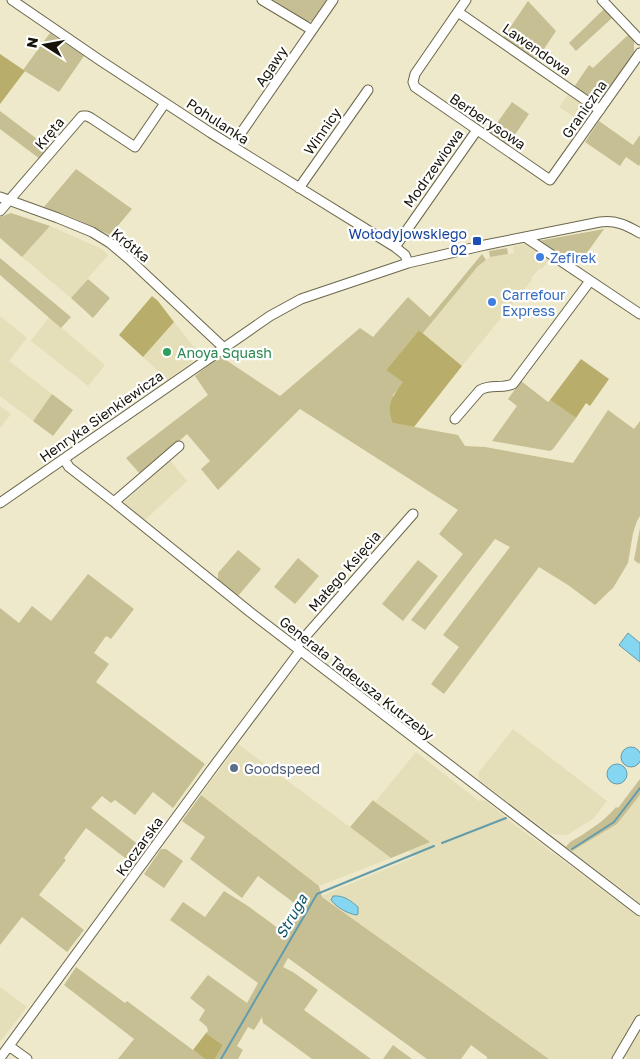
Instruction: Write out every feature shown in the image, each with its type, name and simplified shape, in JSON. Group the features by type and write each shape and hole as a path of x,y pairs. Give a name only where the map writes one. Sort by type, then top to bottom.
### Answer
{"street":[{"name":"Pohulanka","path":"12,0 165,103 395,247 405,255 408,262"},
{"path":"262,0 312,30"},
{"name":"Agawy","path":"232,146 333,0"},
{"path":"458,12 466,0"},
{"path":"602,0 640,40"},
{"name":"Berberysowa","path":"458,12 415,74 413,82 415,86 550,180"},
{"name":"Lawendowa","path":"458,12 600,110"},
{"name":"Graniczna","path":"550,180 640,53"},
{"name":"Winnicy","path":"299,188 368,90"},
{"name":"Kręta","path":"0,211 82,116 91,118 135,147 165,103"},
{"name":"Modrzewiowa","path":"395,247 477,130"},
{"name":"Krótka","path":"0,196 92,232 110,243 224,348"},
{"name":"Henryka Sienkiewicza","path":"0,503 270,316 301,300 408,262 525,237 609,221 619,222 640,233"},
{"path":"525,237 640,314"},
{"path":"455,419 480,390 485,387 506,387 513,384 590,281"},
{"path":"114,502 179,446"},
{"name":"Generała Tadeusza Kutrzeby","path":"64,459 68,467 250,612 640,911"},
{"name":"Małego Księcia","path":"298,649 414,514"},
{"name":"Koczarska","path":"0,1058 298,649"},
{"path":"617,1059 640,1020"},
{"path":"9,1046 27,1059"}],"shaded area":[{"path":"272,0 327,0 312,21 306,22"},
{"path":"528,1 556,31 536,61 503,38"},
{"path":"604,9 612,18 576,51 569,43"},
{"path":"50,33 84,56 59,92 23,70"},
{"path":"628,35 634,41 634,52 601,100 594,101 574,87 589,65 593,68"},
{"path":"0,54 25,71 0,104"},
{"path":"568,95 588,108 590,112 583,123 559,107"},
{"path":"512,102 529,114 508,145 490,133"},
{"path":"0,111 49,148 40,159 0,129"},
{"path":"599,121 633,145 640,135 639,166 626,157 620,166 585,142"},
{"path":"76,169 132,209 110,235 44,207"},
{"path":"11,213 50,226 22,257 0,238 0,217"},
{"path":"50,226 102,249 108,255 71,298 22,257"},
{"path":"604,229 576,268 538,241"},
{"path":"530,243 551,257 542,269 540,268 531,278 532,280 462,366 423,333 478,265 490,257 514,253 513,246"},
{"path":"507,248 508,254 490,257 489,251"},
{"path":"482,254 486,260 478,266 423,333 419,330 386,370 404,382 393,395 393,423 458,435 465,446 485,447 573,463 608,410 634,429 640,421 640,516 633,533 628,563 613,588 595,605 539,567 444,694 431,684 459,647 443,635 510,547 495,539 425,630 411,620 463,554 439,534 458,510 300,409 218,490 201,469 210,461 187,434 141,475 126,458 208,395 195,376 220,356 280,396 360,328 373,337 408,297 430,317"},
{"path":"0,258 71,317 61,328 0,275"},
{"path":"88,279 110,298 93,318 71,298"},
{"path":"152,296 174,322 143,357 119,335"},
{"path":"0,316 27,338 9,361 52,394 33,421 0,396"},
{"path":"49,317 105,365 88,386 31,341"},
{"path":"174,322 198,352 197,358 167,380 143,357"},
{"path":"419,330 462,366 414,427 393,423 390,411 391,401 403,382 386,370"},
{"path":"581,359 609,379 590,406 586,403 576,418 550,400"},
{"path":"521,381 548,402 550,400 576,418 550,451 492,441 517,406 508,399"},
{"path":"52,394 73,410 53,436 33,421"},
{"path":"0,406 11,414 0,428"},
{"path":"170,460 187,481 144,521 123,505 125,501"},
{"path":"640,528 640,562 639,564 634,560"},
{"path":"238,550 261,569 238,596 218,580 218,573"},
{"path":"298,558 319,576 295,604 274,587"},
{"path":"418,560 438,576 403,621 382,604"},
{"path":"88,574 134,609 111,639 106,636 94,653 109,664 96,682 205,764 173,808 153,792 135,815 115,800 111,803 102,796 91,808 144,849 133,864 86,828 64,858 66,860 39,895 84,930 67,952 22,917 0,945 0,608 19,623 32,606 51,621"},
{"path":"513,729 607,801 593,819 567,835 551,834 479,780 478,773"},
{"path":"238,744 391,858 319,886 201,795"},
{"path":"416,752 479,801 485,800 510,821 640,918 640,1015 614,1059 549,1059 321,896 415,857 408,851 429,842 375,802"},
{"path":"640,779 640,795 617,824 572,851 566,847 602,821 616,807 618,808"},
{"path":"201,795 319,886 322,897 549,1059 487,1059 487,1057 471,1045 461,1059 427,1059 288,958 283,967 318,990 304,1010 371,1059 312,1059 263,1023 262,1017 254,1030 248,1027 237,1046 243,1050 238,1059 215,1059 223,1045 206,1033 208,1031 207,1027 199,1020 205,1010 190,998 208,975 247,1003 258,983 170,920 183,902 205,917 224,891 286,934 301,908 258,876 242,898 190,859 205,837 182,821"},
{"path":"640,795 640,903 572,851 617,824"},
{"path":"373,800 430,842 391,858 350,827"},
{"path":"161,849 166,849 183,861 164,888 144,874"},
{"path":"76,967 125,1003 127,1001 205,1059 118,1059 134,1039 64,985"},
{"path":"0,987 27,1007 0,1042"},
{"path":"640,1031 640,1059 628,1059 624,1056"},
{"path":"206,1033 223,1045 215,1059 205,1059 193,1050"},
{"path":"393,1045 412,1059 383,1059"}],"water":[{"path":"628,633 640,643 640,662 619,645"},
{"path":"631,747 638,750 641,757 638,764 631,767 624,764 621,757 624,750"},
{"path":"617,764 624,767 627,774 624,781 617,784 610,781 607,774 610,767"},
{"path":"333,896 344,897 353,903 358,907 358,914 339,908 331,900"}],"waterway":[{"name":"Struga","path":"572,849 614,822 640,788"},
{"name":"Struga","path":"442,843 506,818"},
{"name":"Struga","path":"221,1059 317,894 434,846"}],"place":[{"name":"Wołodyjowskiego 02","path":"477,241"},
{"name":"Zefirek","path":"540,257"},
{"name":"Carrefour Express","path":"492,302"},
{"name":"Anoya Squash","path":"167,352"},
{"name":"Goodspeed","path":"234,768"}]}
